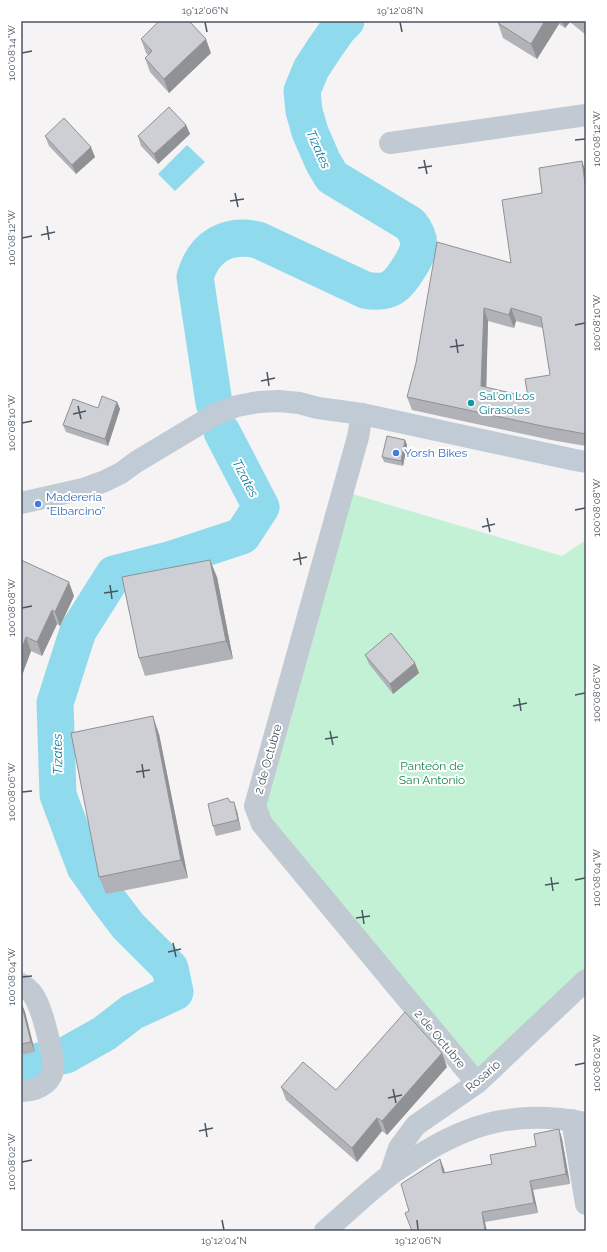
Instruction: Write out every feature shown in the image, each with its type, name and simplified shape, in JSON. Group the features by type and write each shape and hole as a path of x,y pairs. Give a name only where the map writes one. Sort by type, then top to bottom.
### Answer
{"main road":[{"path":"21,503 83,489 104,481 121,473 136,462 216,414 237,406 259,402 279,401 299,403 318,408 362,414 586,462"}],"street":[{"path":"390,143 586,115"},
{"name":"2 de Octubre","path":"362,414 353,452 255,806 262,824 477,1084"},
{"name":"Rosario","path":"390,1175 399,1148 416,1125 477,1084 586,980"},
{"path":"21,984 32,993 37,1001 46,1026 53,1065 50,1078 46,1083 35,1090 21,1091"},
{"path":"325,1231 390,1175 431,1148 469,1129 510,1119 530,1117 579,1121 586,1204"}],"green space":[{"name":"Panteón de San Antonio","path":"349,493 562,556 586,540 586,968 476,1073 263,809"}],"water":[{"path":"187,145 205,162 175,191 158,174"}],"building":[{"path":"159,21 189,21 206,39 164,79 145,58 152,51 141,39"},
{"path":"499,21 545,21 531,44 498,23"},
{"path":"169,107 186,125 154,154 138,136"},
{"path":"64,118 91,147 72,165 45,136"},
{"path":"582,161 586,190 586,434 407,397 416,363 437,242 511,263 502,200 542,193 539,168","holes":["484,308 509,315 511,308 541,317 550,375 525,379 528,397 481,386"]},
{"path":"102,396 117,402 105,439 63,425 73,399 98,408"},
{"name":"Yorsh Bikes","path":"387,436 405,440 401,461 382,457"},
{"path":"21,560 69,582 55,612 52,610 37,642 26,637 21,651"},
{"path":"210,560 226,641 139,658 122,577"},
{"path":"391,633 415,663 390,684 365,655"},
{"path":"153,716 181,860 99,877 71,733"},
{"path":"228,798 230,802 234,802 238,820 213,826 208,804"},
{"path":"21,1002 31,1042 21,1044"},
{"path":"405,1012 442,1053 382,1121 377,1118 352,1148 281,1087 303,1062 336,1090"},
{"path":"559,1129 566,1174 530,1181 534,1203 482,1212 485,1231 412,1231 405,1213 409,1211 401,1184 440,1159 443,1173 492,1164 490,1155 536,1146 534,1134"}],"waterway":[{"name":"Tizates","path":"214,403 195,277 204,257 218,244 236,238 258,240 365,290 374,291 387,290 397,284 410,266 418,250 419,245 417,235 410,224 332,177 323,162 310,132 304,111 302,91 311,69 338,29 346,21"},
{"name":"Tizates","path":"21,1065 66,1055 105,1033 132,1012 175,992 170,968 128,926 85,867 58,795 55,703 78,631 114,574 169,560 242,536 261,507 222,432"}],"place":[{"name":"Sal'on Los Girasoles","path":"471,403"},
{"name":"Yorsh Bikes","path":"396,453"},
{"name":"Madereria “Elbarcino”","path":"38,504"}]}
